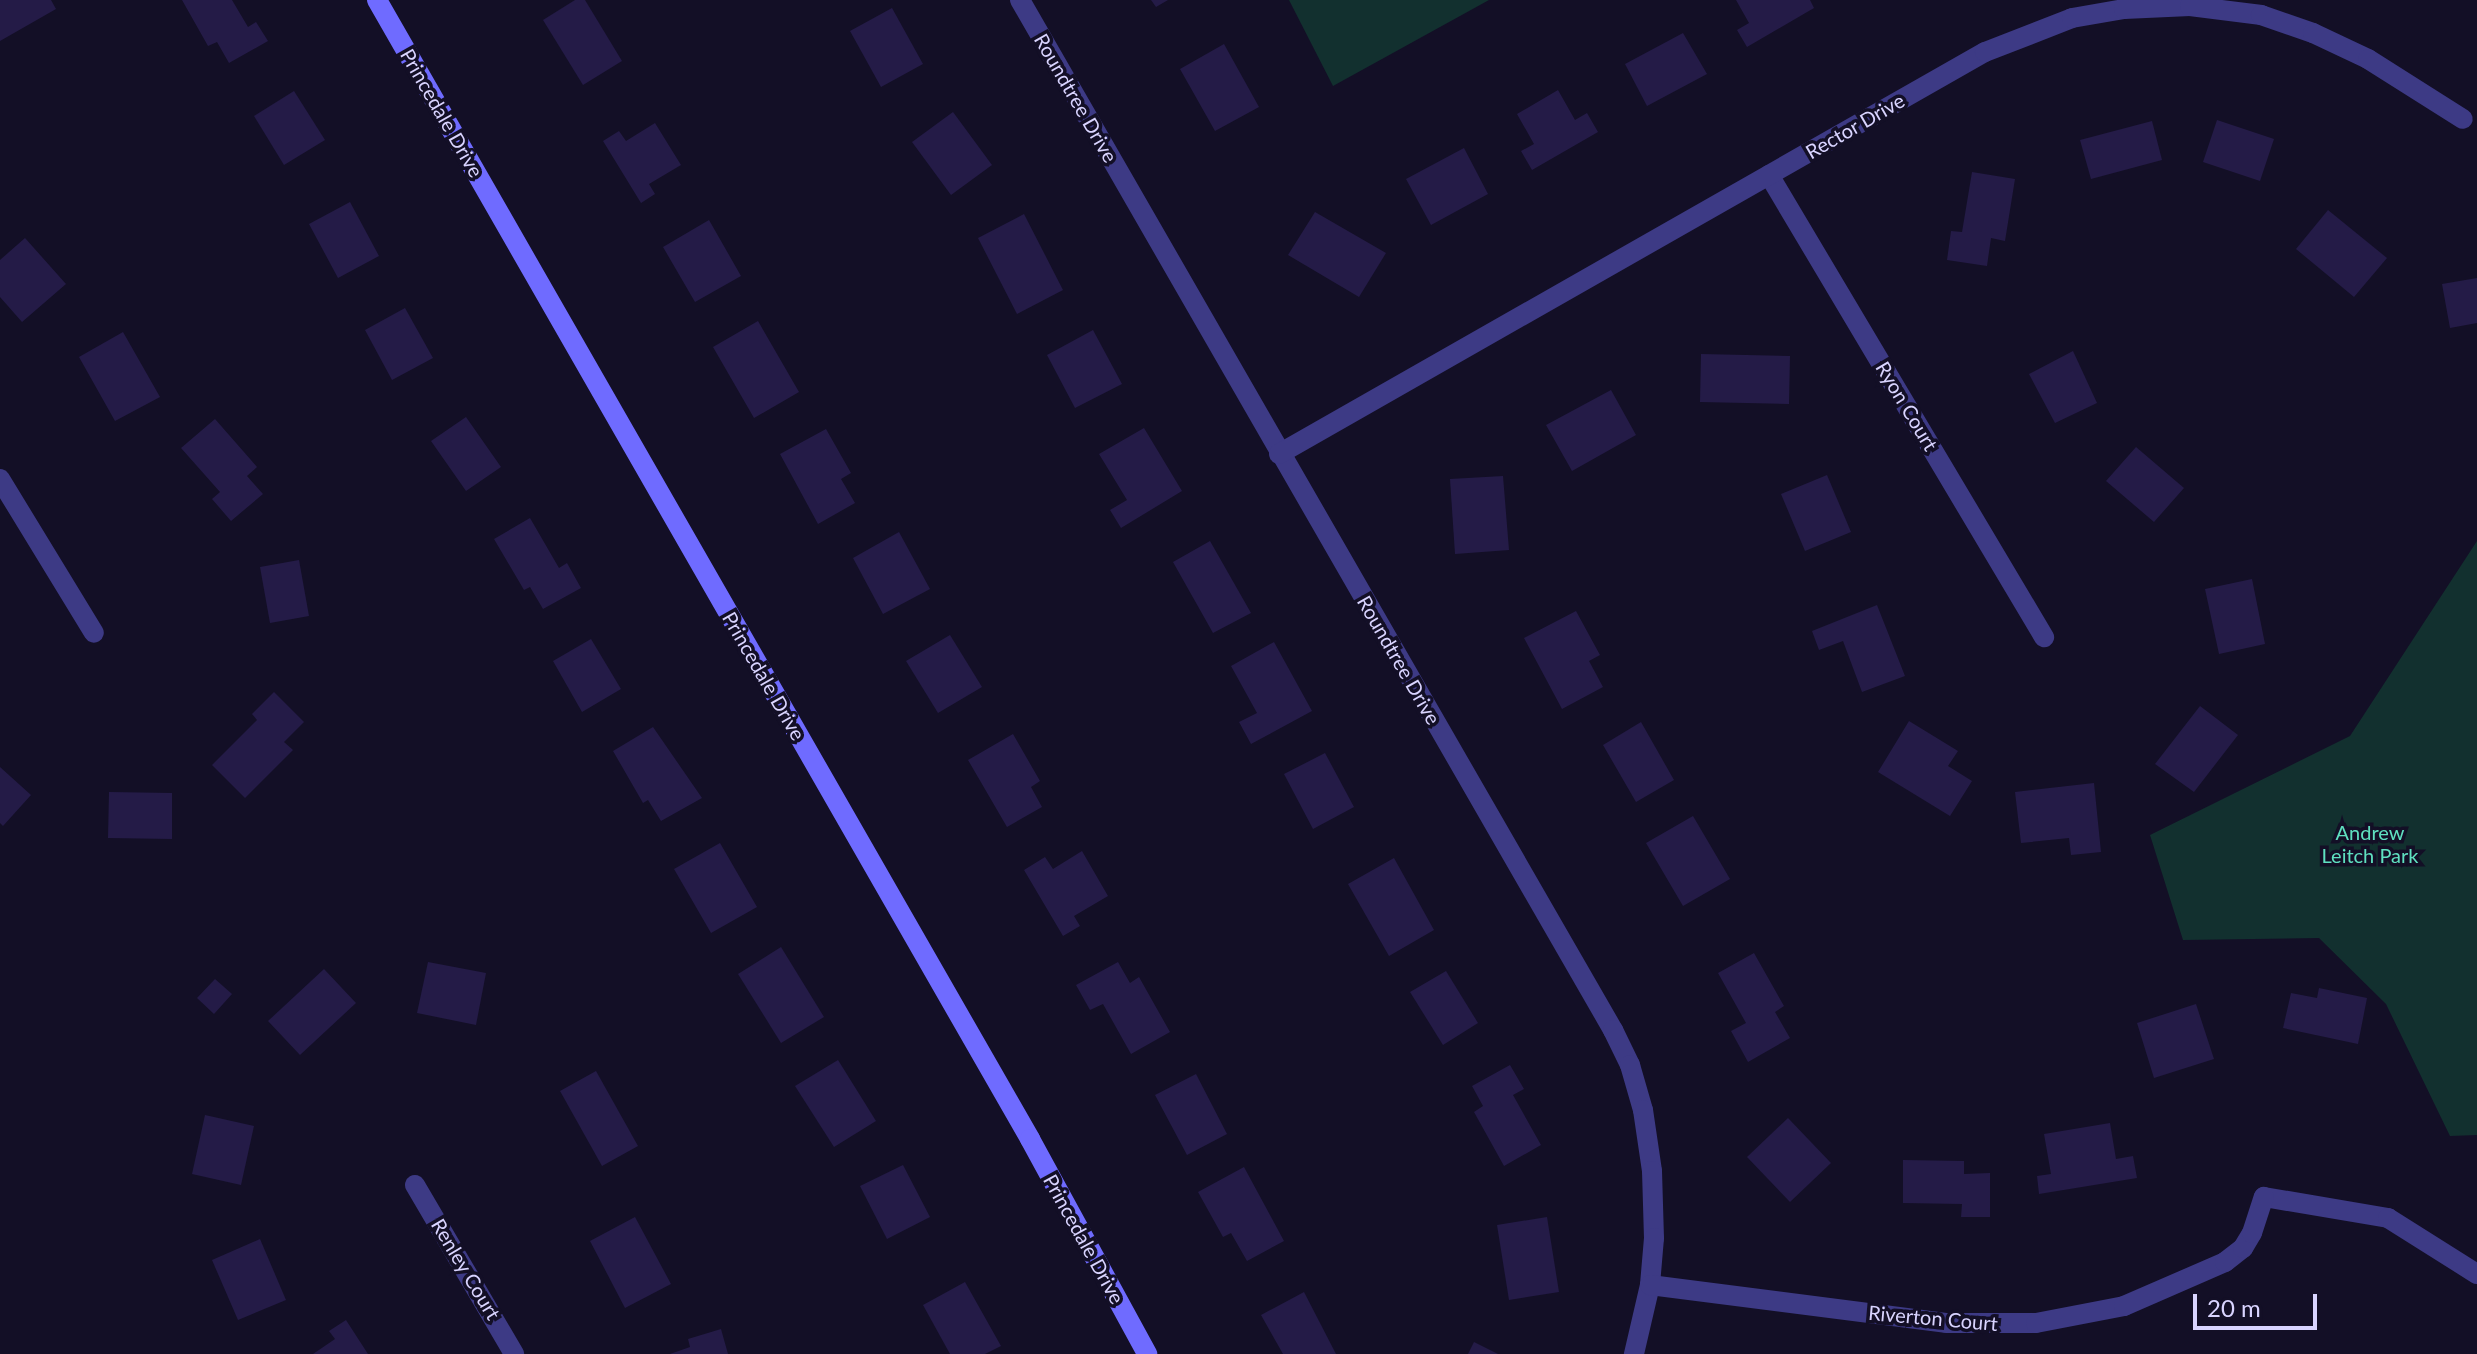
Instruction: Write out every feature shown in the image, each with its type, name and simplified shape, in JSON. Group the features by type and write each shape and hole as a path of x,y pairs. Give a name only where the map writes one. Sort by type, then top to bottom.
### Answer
{"street":[{"name":"Princedale Drive","path":"377,0 1030,1139 1147,1354"},
{"name":"Roundtree Drive","path":"1020,0 1279,454 1606,1016 1630,1065 1643,1110 1652,1171 1654,1238 1650,1285 1634,1354"},
{"name":"Rector Drive","path":"1279,454 2017,37 2072,18 2124,9 2190,6 2228,9 2274,19 2368,59 2463,119"},
{"name":"Ryon Court","path":"1769,175 2044,637"},
{"path":"0,479 94,633"},
{"name":"Renley Court","path":"415,1185 514,1354"},
{"name":"Riverton Court","path":"1650,1285 1946,1323 2036,1323 2124,1306 2225,1262 2243,1248 2252,1233 2264,1197 2388,1218 2477,1274"}],"green space":[{"path":"1289,0 1489,0 1333,86"},
{"name":"Andrew Leitch Park","path":"2477,541 2477,1135 2450,1136 2386,1004 2319,938 2183,940 2150,835 2350,736"}],"building":[{"path":"0,0 51,0 56,9 0,41"},
{"path":"182,0 232,0 248,27 256,22 268,41 229,63 217,42 208,46"},
{"path":"575,0 585,0 622,61 583,85 543,20"},
{"path":"1151,0 1168,0 1156,7"},
{"path":"1736,0 1810,0 1814,8 1747,47 1737,30 1749,23"},
{"path":"892,8 923,64 881,87 850,31"},
{"path":"1683,33 1707,74 1647,106 1625,64"},
{"path":"1224,44 1259,107 1215,131 1180,69"},
{"path":"1558,90 1575,120 1587,113 1598,132 1532,170 1521,151 1534,144 1517,114"},
{"path":"294,91 325,140 284,165 254,116"},
{"path":"953,112 992,165 951,195 912,142"},
{"path":"2217,120 2274,139 2260,181 2203,162"},
{"path":"2152,121 2162,160 2091,179 2080,140"},
{"path":"655,123 681,165 649,184 655,194 641,203 603,141 619,131 626,141"},
{"path":"1464,148 1488,194 1431,225 1406,179"},
{"path":"1972,172 2015,179 2005,241 1991,238 1987,266 1947,260 1951,231 1962,232"},
{"path":"350,202 379,256 338,278 309,224"},
{"path":"2328,210 2387,258 2354,297 2296,249"},
{"path":"1315,212 1386,253 1359,297 1288,255"},
{"path":"1024,214 1063,290 1017,314 978,238"},
{"path":"709,220 741,276 695,302 663,247"},
{"path":"25,238 66,284 22,322 0,297 0,260"},
{"path":"2477,278 2477,323 2450,328 2442,284"},
{"path":"405,308 433,358 392,380 365,330"},
{"path":"758,321 799,392 754,418 713,347"},
{"path":"1093,330 1122,384 1075,408 1047,355"},
{"path":"123,332 160,397 115,421 79,357"},
{"path":"2073,351 2097,403 2055,423 2029,374"},
{"path":"1701,354 1790,356 1789,404 1700,402"},
{"path":"1611,390 1636,435 1572,471 1546,425"},
{"path":"466,417 501,467 466,491 431,441"},
{"path":"215,419 257,467 247,476 263,494 231,521 212,499 220,492 181,448"},
{"path":"1144,428 1182,491 1121,528 1110,510 1127,500 1099,454"},
{"path":"826,429 851,473 841,479 855,503 818,524 780,454"},
{"path":"2136,447 2184,488 2154,522 2106,481"},
{"path":"1827,475 1851,532 1805,551 1781,494"},
{"path":"1503,476 1509,550 1455,554 1450,479"},
{"path":"530,518 559,568 567,563 581,588 543,609 530,587 524,590 494,539"},
{"path":"899,532 930,589 883,614 853,558"},
{"path":"1210,541 1251,613 1213,633 1173,562"},
{"path":"299,560 309,616 270,623 260,567"},
{"path":"2252,579 2265,644 2219,654 2205,589"},
{"path":"1877,605 1905,676 1862,692 1843,641 1819,650 1812,631"},
{"path":"1576,611 1600,655 1589,661 1603,687 1562,709 1524,638"},
{"path":"950,635 982,687 938,713 906,661"},
{"path":"591,639 621,689 582,712 553,661"},
{"path":"1274,642 1312,711 1251,744 1239,722 1257,713 1231,666"},
{"path":"274,692 304,722 284,742 293,750 245,798 212,765 257,720 252,714"},
{"path":"2200,706 2238,735 2194,792 2155,764"},
{"path":"1909,721 1958,751 1948,766 1972,781 1950,816 1878,772"},
{"path":"1641,722 1674,780 1636,802 1603,745"},
{"path":"653,727 702,798 661,821 648,800 643,803 613,751"},
{"path":"1013,734 1040,781 1031,787 1042,807 1007,827 968,760"},
{"path":"1325,753 1354,807 1313,829 1284,774"},
{"path":"0,767 31,795 3,826 0,823"},
{"path":"2094,783 2101,852 2071,855 2069,838 2021,843 2015,792"},
{"path":"109,792 172,793 172,839 108,838"},
{"path":"1693,816 1730,879 1683,906 1646,843"},
{"path":"720,843 757,907 711,933 674,869"},
{"path":"1082,851 1108,896 1074,916 1080,926 1063,936 1024,870 1045,857 1053,869"},
{"path":"1394,858 1434,930 1389,956 1348,884"},
{"path":"781,947 824,1017 781,1043 738,974"},
{"path":"1754,953 1784,1006 1775,1012 1790,1038 1748,1062 1731,1031 1746,1023 1718,973"},
{"path":"428,962 486,973 476,1025 417,1013"},
{"path":"1118,962 1130,983 1139,977 1170,1032 1131,1054 1103,1004 1090,1010 1076,985"},
{"path":"324,969 356,1003 300,1055 268,1021"},
{"path":"1446,971 1478,1023 1443,1045 1410,992"},
{"path":"215,979 232,994 214,1014 197,998"},
{"path":"2319,988 2367,998 2358,1044 2283,1028 2291,993 2317,998"},
{"path":"2196,1004 2214,1059 2154,1078 2137,1023"},
{"path":"838,1060 876,1121 834,1147 795,1086"},
{"path":"1510,1065 1524,1089 1513,1095 1541,1145 1504,1166 1474,1112 1483,1106 1472,1086"},
{"path":"596,1071 638,1146 602,1166 560,1091"},
{"path":"1196,1074 1227,1134 1187,1155 1155,1095"},
{"path":"205,1115 254,1126 241,1185 192,1174"},
{"path":"1788,1118 1831,1163 1790,1202 1747,1157"},
{"path":"2110,1123 2116,1159 2133,1156 2137,1178 2039,1194 2037,1176 2051,1174 2044,1134"},
{"path":"1903,1160 1964,1161 1964,1174 1990,1173 1990,1217 1961,1217 1962,1204 1903,1203"},
{"path":"903,1165 930,1217 887,1239 860,1186"},
{"path":"1244,1167 1284,1241 1247,1261 1231,1233 1223,1237 1198,1192"},
{"path":"635,1217 671,1284 625,1308 590,1241"},
{"path":"1547,1217 1559,1292 1509,1300 1497,1225"},
{"path":"260,1239 286,1300 238,1320 212,1260"},
{"path":"965,1282 1001,1346 985,1354 950,1354 923,1305"},
{"path":"1304,1292 1336,1354 1283,1354 1261,1315"},
{"path":"346,1320 368,1354 313,1354 335,1339 329,1331"},
{"path":"721,1329 728,1354 670,1354 690,1347 688,1339"},
{"path":"1474,1342 1498,1354 1468,1354"}]}
